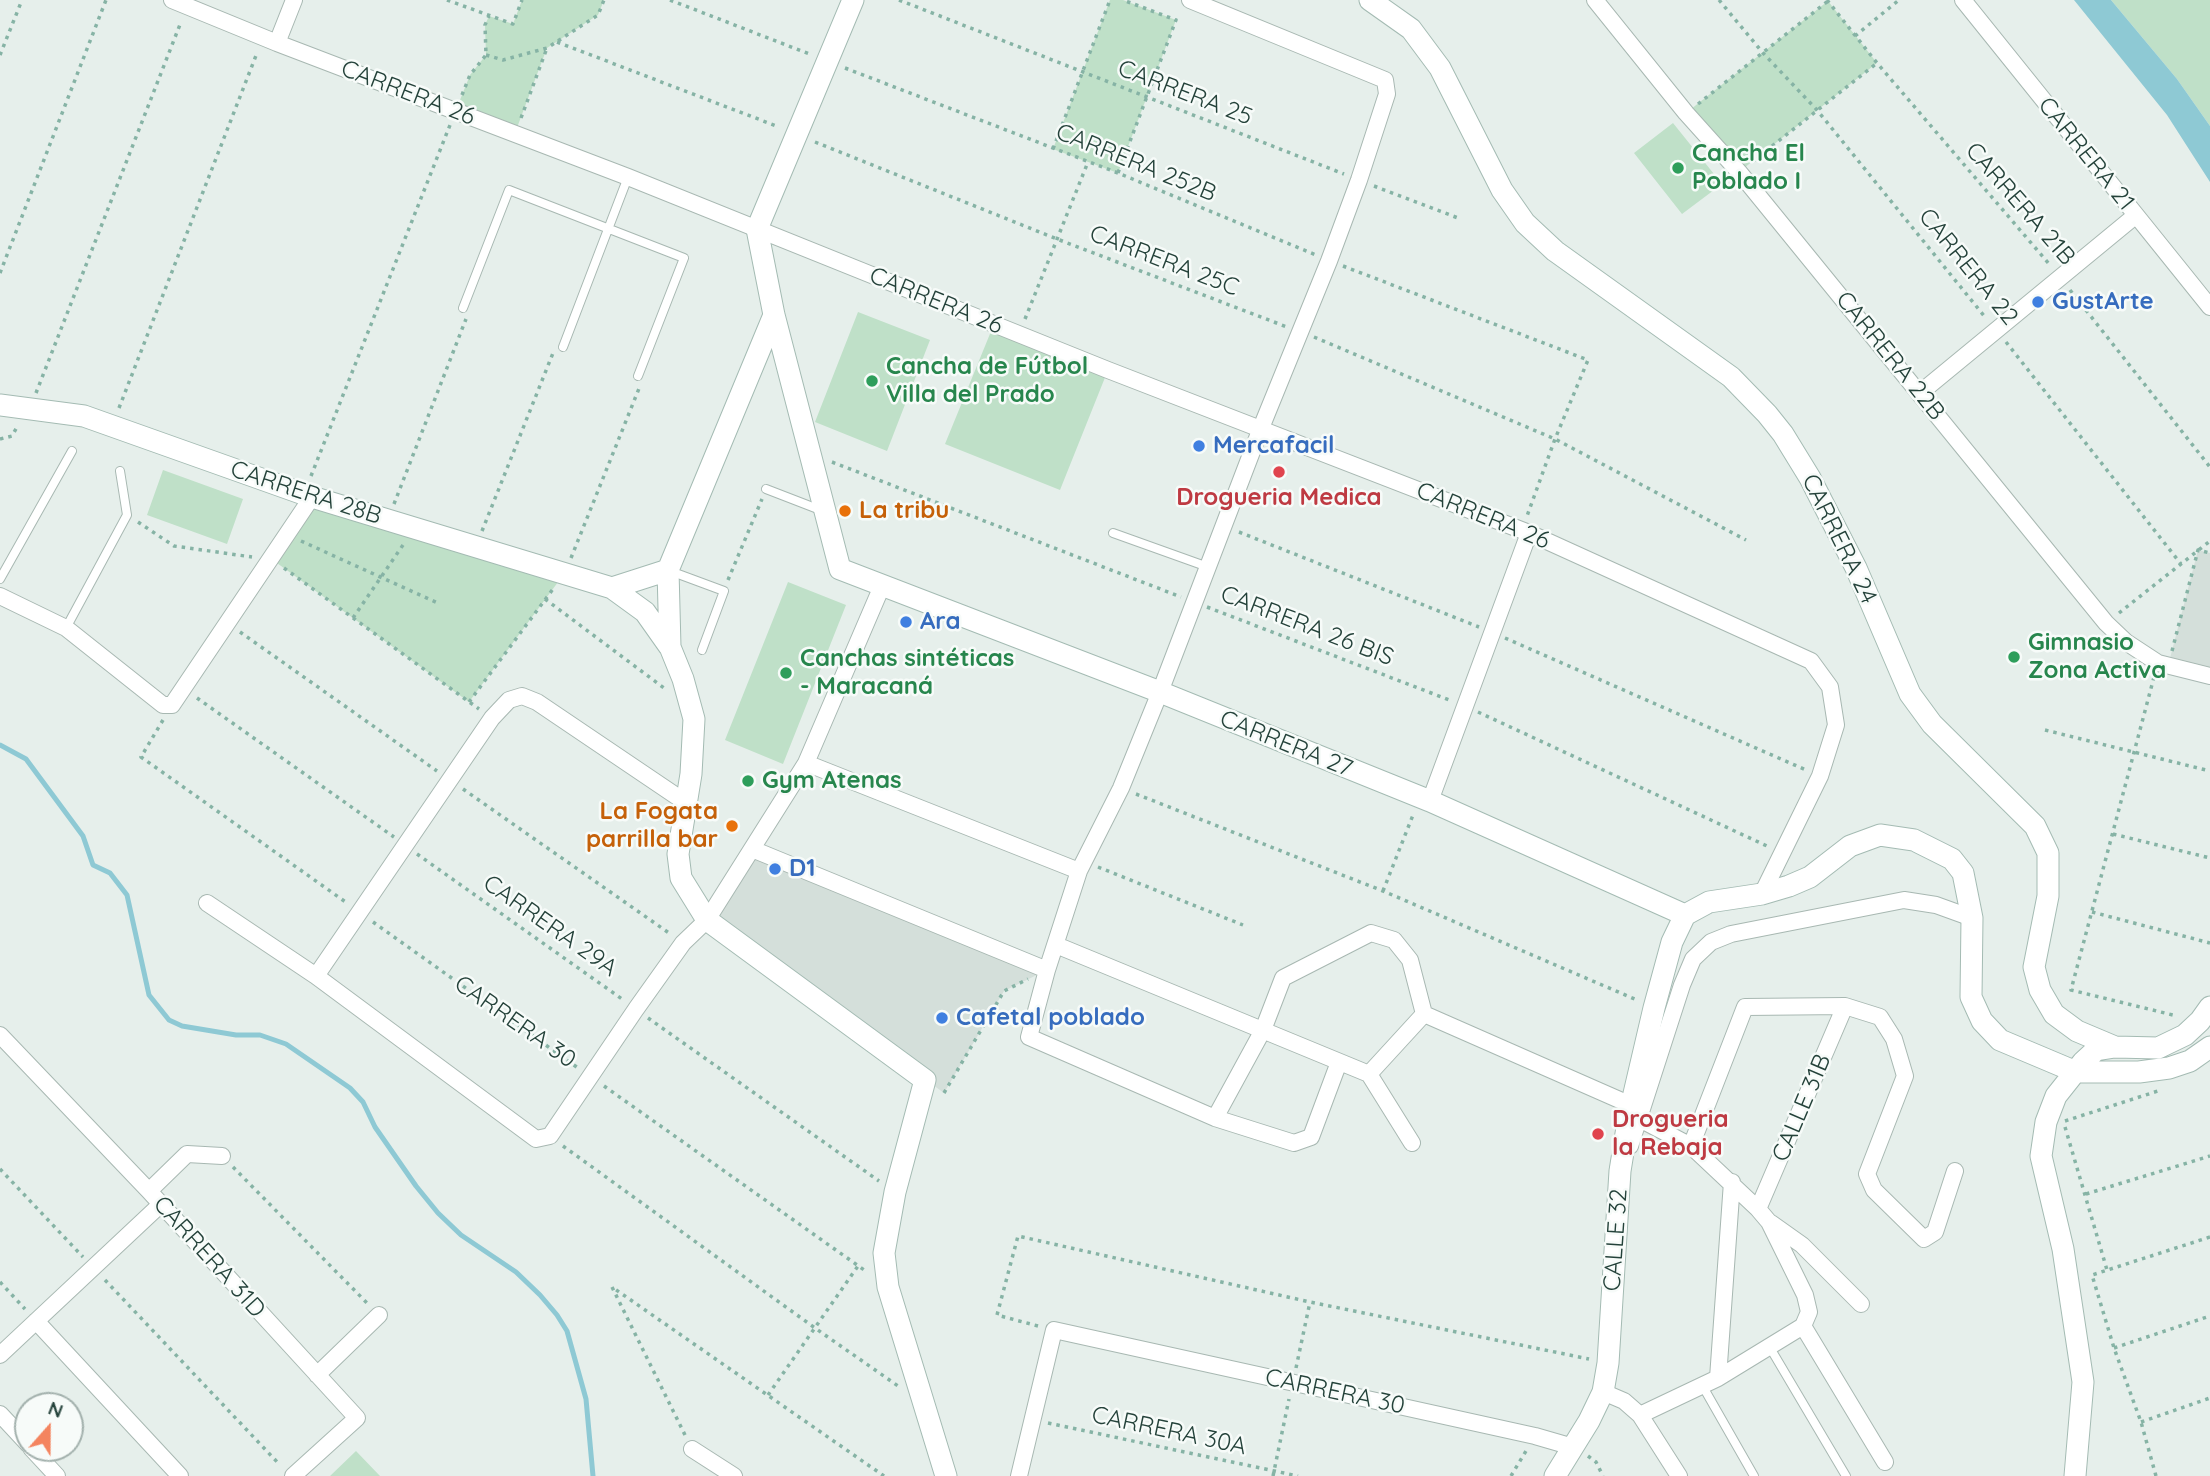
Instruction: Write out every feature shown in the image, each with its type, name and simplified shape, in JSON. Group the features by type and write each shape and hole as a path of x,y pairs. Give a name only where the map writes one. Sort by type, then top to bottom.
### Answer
{"main road":[{"path":"825,512 774,315 757,229 853,0"},
{"name":"CARRERA 24","path":"1370,0 1411,29 1440,68 1502,190 1525,223 1555,251 1731,377 1783,434 1810,478 1856,568 1910,694 1932,724 2035,826 2048,853 2048,897 2034,967 2040,990 2054,1014 2077,1031 2115,1047 2158,1048 2185,1035 2205,1014"},
{"path":"774,315 668,570 670,647 684,679 694,719 688,804 678,854 681,878 707,920 925,1080 895,1192 884,1253 888,1287 946,1476"},
{"name":"CARRERA 28B","path":"0,405 84,416 308,495 612,588 645,612 670,647"},
{"name":"CARRERA 27","path":"825,512 840,569 1160,692 1425,799 1685,915"},
{"path":"612,588 668,570"},
{"path":"1685,915 1709,902 1762,894 1810,877 1850,846 1880,835 1914,841 1952,859 1963,873 1972,918 1971,997 1982,1021 2000,1040 2076,1072 2139,1072 2169,1068 2190,1061 2210,1047"},
{"name":"CALLE 32","path":"1555,1476 1602,1392 1608,1363 1620,1171 1654,1008 1672,942 1685,915"},
{"path":"2075,1476 2082,1382 2063,1249 2041,1156 2046,1122 2056,1096 2083,1062 2096,1051 2115,1047"}],"street":[{"name":"CARRERA 26","path":"172,0 1526,531 1811,661 1830,687 1836,725 1819,776"},
{"path":"270,40 295,0"},
{"path":"1190,0 1385,80 1387,94 1329,261 1261,428 1160,692 1121,788 1081,866 1047,970 1029,1037 1215,1118 1294,1143 1311,1137 1339,1062"},
{"name":"CARRERA 22B","path":"1595,0 2106,623 2126,642 2163,664 2210,677"},
{"name":"CARRERA 21","path":"1963,0 2210,307"},
{"path":"1920,393 2135,216"},
{"path":"0,596 66,628 163,705 172,705 287,535 308,495"},
{"path":"1425,799 1465,706 1526,531"},
{"path":"208,903 316,976 536,1139 550,1136 683,943 707,920 806,763 882,586"},
{"path":"316,976 492,719 509,700 522,696 537,702 688,804"},
{"path":"806,763 1081,866"},
{"path":"1762,894 1819,776"},
{"path":"752,849 1047,970"},
{"path":"1634,1113 1693,959 1711,942 1731,934 1904,900 1936,905 1972,918"},
{"path":"1215,1118 1263,1030 1283,978 1371,933 1394,940 1410,960 1424,1014"},
{"path":"1056,945 1369,1074 1412,1143"},
{"path":"1691,1146 1745,1007 1845,1006 1880,1017 1894,1039 1905,1076 1867,1174 1874,1190 1924,1239 1935,1231 1955,1171"},
{"name":"CALLE 31B","path":"1764,1216 1845,1006"},
{"path":"1424,1014 1634,1113 1691,1146 1732,1182 1764,1216 1802,1245 1861,1304"},
{"path":"1369,1074 1424,1014"},
{"name":"CARRERA 31D","path":"0,1035 149,1191 357,1418 287,1471"},
{"path":"149,1191 187,1154 222,1156"},
{"path":"1718,1378 1732,1182"},
{"path":"0,1355 160,1205"},
{"path":"1640,1415 1718,1378 1802,1326 1809,1312 1805,1295 1764,1216"},
{"path":"317,1376 379,1315"},
{"path":"36,1321 180,1476"},
{"path":"1802,1326 1885,1462"},
{"path":"1019,1476 1054,1330"},
{"name":"CARRERA 30","path":"1054,1330 1535,1436 1573,1447"},
{"path":"1602,1392 1624,1401 1640,1415 1679,1476"},
{"path":"0,1415 14,1429"},
{"path":"692,1449 734,1476"}],"lane":[{"path":"560,346 628,177"},
{"path":"466,309 509,190 684,258 640,377"},
{"path":"0,579 72,451"},
{"path":"66,628 127,515 120,471"},
{"path":"766,489 825,512"},
{"path":"1113,533 1208,567"},
{"path":"668,570 724,591 702,650"},
{"path":"1768,1345 1846,1476"},
{"path":"1702,1385 1754,1476"}],"path":[{"path":"0,55 22,0"},
{"path":"0,273 106,0"},
{"path":"447,0 513,24 522,0"},
{"path":"486,55 503,60 547,48 598,15 604,0"},
{"name":"CARRERA 252B","path":"670,0 1118,173 1329,261 1588,360 1555,439"},
{"name":"CARRERA 25","path":"899,0 1458,218"},
{"path":"1054,149 1110,0"},
{"path":"1118,173 1176,20 1123,0"},
{"name":"CARRERA 22","path":"1719,0 1763,53 1817,110 1997,331 2180,564"},
{"path":"1855,36 1899,0"},
{"path":"1686,113 1827,1"},
{"name":"CARRERA 21B","path":"1827,1 2061,278 2210,467"},
{"path":"30,409 187,6"},
{"path":"308,495 470,75 486,55 485,25 489,16"},
{"path":"112,426 270,40"},
{"name":"CARRERA 25C","path":"557,42 797,134 1056,239 1302,332 1555,439 1746,540"},
{"path":"515,133 547,48"},
{"path":"1738,172 1877,63"},
{"path":"1019,334 1088,162"},
{"path":"388,520 466,309"},
{"path":"476,547 560,346"},
{"path":"127,515 174,546 270,559 469,702 564,574 640,377"},
{"path":"1526,531 1555,439"},
{"name":"CARRERA 26 BIS","path":"810,454 1465,706 1782,853"},
{"path":"724,591 766,489"},
{"path":"1224,526 1492,633 1819,776"},
{"path":"353,618 414,528"},
{"path":"287,535 440,604"},
{"path":"2106,623 2210,541"},
{"path":"2198,550 2210,553"},
{"path":"2198,550 2135,752 2071,990 2205,1014"},
{"path":"545,599 691,708"},
{"name":"CARRERA 29A","path":"184,689 895,1192"},
{"name":"CARRERA 30","path":"172,705 141,757 888,1287"},
{"path":"2045,730 2210,771"},
{"path":"1121,788 1383,891 1654,1008"},
{"path":"1383,891 1425,799"},
{"path":"2113,834 2210,858"},
{"path":"1081,866 1243,925"},
{"path":"2092,912 2210,943"},
{"path":"944,1093 1004,991 1047,970"},
{"path":"2107,1270 2064,1122 2170,1087"},
{"path":"550,1136 923,1403"},
{"path":"222,1156 379,1315"},
{"path":"2086,1194 2210,1156"},
{"path":"0,1169 287,1471"},
{"path":"1054,1330 996,1315 1018,1236 1310,1302 1608,1363"},
{"path":"2156,1476 2092,1275 2210,1237"},
{"path":"768,1395 858,1266"},
{"path":"0,1282 36,1321"},
{"path":"692,1449 612,1286 884,1476"},
{"path":"2114,1348 2210,1316"},
{"path":"2141,1422 2210,1398"},
{"name":"CARRERA 30A","path":"1032,1419 1298,1476"},
{"path":"1511,1476 1535,1436"},
{"path":"1573,1447 1596,1462 1603,1476"}],"shaded area":[{"path":"2198,550 2210,553 2210,676 2168,666"},
{"path":"752,849 1047,970 1004,991 944,1093 707,920"}],"green space":[{"path":"522,0 604,0 598,15 547,48 515,133 456,110 470,75 486,55 485,25 489,16 513,24"},
{"path":"1110,0 1123,0 1176,20 1118,173 1053,149"},
{"path":"2111,0 2210,0 2210,126 2177,79"},
{"path":"1828,1 1877,63 1739,172 1686,113"},
{"name":"Cancha El Poblado I","path":"1673,123 1722,184 1682,214 1634,153"},
{"name":"Cancha de Fútbol Villa del Prado","path":"858,312 930,340 887,451 815,422"},
{"path":"994,324 1108,370 1060,490 945,444"},
{"path":"163,470 243,499 227,544 147,515"},
{"path":"312,497 564,574 469,702 270,558"},
{"name":"Canchas sintéticas - Maracaná","path":"788,582 846,605 783,764 725,740"},
{"path":"356,1451 380,1476 330,1476"}],"water":[{"path":"2074,0 2111,0 2177,79 2210,126 2210,182 2167,115"}],"waterway":[{"path":"0,745 26,759 83,836 93,865 110,873 127,895 149,995 169,1020 182,1026 236,1035 260,1035 286,1044 350,1088 363,1102 375,1127 438,1213 461,1235 516,1272 557,1315 567,1331 586,1399 593,1476"}],"place":[{"name":"Cancha El Poblado I","path":"1678,168"},
{"name":"GustArte","path":"2038,302"},
{"name":"Cancha de Fútbol Villa del Prado","path":"872,381"},
{"name":"Mercafacil","path":"1199,446"},
{"name":"Drogueria Medica","path":"1279,472"},
{"name":"La tribu","path":"845,511"},
{"name":"Ara","path":"906,622"},
{"name":"Gimnasio Zona Activa","path":"2014,657"},
{"name":"Canchas sintéticas - Maracaná","path":"786,673"},
{"name":"Gym Atenas","path":"748,781"},
{"name":"La Fogata parrilla bar","path":"732,826"},
{"name":"D1","path":"775,869"},
{"name":"Cafetal poblado","path":"942,1018"},
{"name":"Drogueria la Rebaja","path":"1598,1134"}]}
